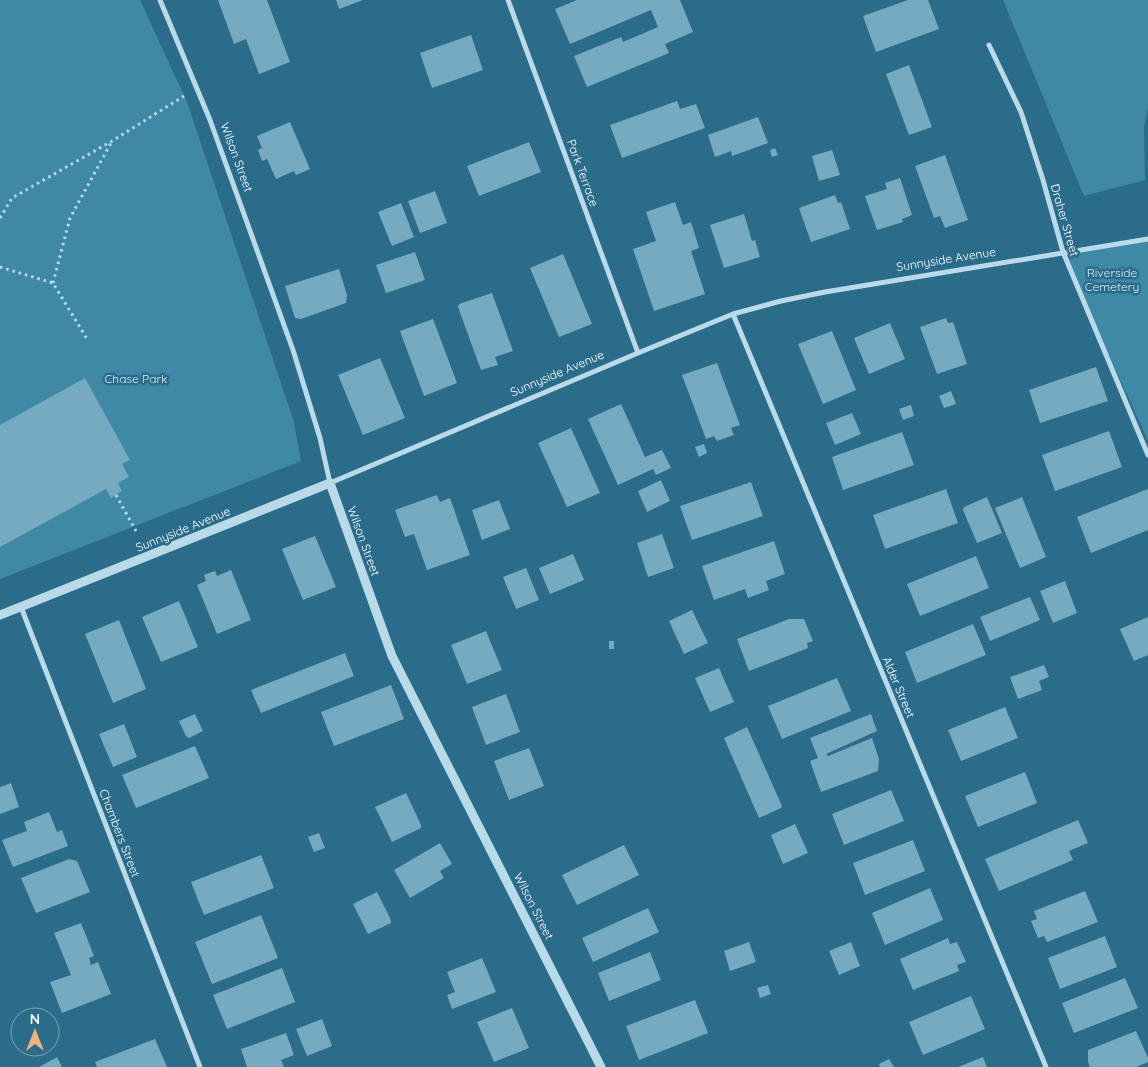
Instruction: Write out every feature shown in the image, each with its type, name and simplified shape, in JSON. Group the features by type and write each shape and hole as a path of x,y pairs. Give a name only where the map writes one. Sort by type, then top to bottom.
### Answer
{"street":[{"name":"Wilson Street","path":"160,0 197,87 293,350 317,429 330,484 392,656 601,1067"},
{"name":"Park Terrace","path":"508,0 638,352"},
{"name":"Draher Street","path":"988,45 1021,112 1043,180 1063,252 1148,455"},
{"name":"Sunnyside Avenue","path":"0,615 330,484 638,352 733,314 825,292 1148,239"},
{"name":"Alder Street","path":"733,314 1046,1067"},
{"name":"Chambers Street","path":"21,607 200,1067"}],"path":[{"path":"0,218 12,198 112,141 197,87"},
{"path":"53,283 70,218 112,141"},
{"path":"0,267 53,283 87,339"},
{"path":"116,495 136,531"}],"green space":[{"name":"Chase Park","path":"0,0 140,0 187,102 294,422 301,461 0,579"},
{"path":"1003,0 1148,0 1148,108 1144,127 1145,180 1084,196"},
{"name":"Riverside Cemetery","path":"1148,239 1148,441 1063,253"}],"building":[{"path":"218,0 267,0 290,62 259,74 246,39 234,44"},
{"path":"336,0 363,0 339,9"},
{"path":"577,0 680,0 693,32 665,44 669,53 587,87 574,56 621,37 623,42 658,27 651,10 570,44 555,9"},
{"path":"908,0 928,0 939,29 876,52 863,16"},
{"path":"471,35 483,70 432,88 420,53"},
{"path":"909,65 932,127 909,135 886,74"},
{"path":"677,101 680,109 696,104 705,128 622,158 610,125"},
{"path":"758,117 768,143 732,156 731,151 715,157 708,135"},
{"path":"290,122 310,169 296,175 294,171 276,179 267,159 262,161 258,150 262,148 257,136"},
{"path":"529,142 541,172 479,196 467,166"},
{"path":"775,148 778,155 772,157 770,150"},
{"path":"832,150 840,175 819,181 812,156"},
{"path":"945,155 968,220 945,228 940,216 934,218 915,166"},
{"path":"900,178 912,215 902,219 903,222 877,230 865,196 887,189 885,183"},
{"path":"435,191 447,223 420,233 408,201"},
{"path":"835,195 838,203 841,202 850,229 811,242 799,208"},
{"path":"675,202 683,225 691,222 699,248 691,251 705,294 654,311 633,249 656,241 646,212"},
{"path":"401,203 414,237 392,246 378,212"},
{"path":"744,214 752,241 755,240 760,257 724,268 710,225"},
{"path":"415,252 425,280 386,293 376,265"},
{"path":"563,254 592,324 559,337 530,268"},
{"path":"339,269 347,295 346,303 301,319 295,318 285,286"},
{"path":"492,293 513,351 495,357 498,365 481,370 458,307 459,304"},
{"path":"946,318 948,323 953,322 967,364 937,374 920,327"},
{"path":"433,319 457,383 424,396 400,331"},
{"path":"890,323 905,359 869,374 854,338"},
{"path":"832,331 856,390 823,404 798,344"},
{"path":"380,358 405,418 363,435 338,375"},
{"path":"717,363 740,425 731,428 734,435 717,441 714,436 706,439 682,375"},
{"path":"1096,367 1108,401 1040,423 1029,390"},
{"path":"85,378 130,460 122,464 129,477 118,483 122,491 111,498 106,489 0,547 0,425"},
{"path":"951,391 956,404 944,408 939,396"},
{"path":"621,404 645,457 662,450 671,468 656,475 653,469 618,485 588,419"},
{"path":"911,405 914,416 903,420 899,409"},
{"path":"852,413 861,434 835,445 826,423"},
{"path":"571,428 600,493 567,507 538,443"},
{"path":"1109,431 1122,467 1055,491 1042,455"},
{"path":"902,432 914,465 843,490 832,457"},
{"path":"704,444 707,453 699,457 695,447"},
{"path":"661,480 670,501 647,512 638,491"},
{"path":"751,482 763,516 692,540 680,506"},
{"path":"946,489 958,523 885,549 873,515"},
{"path":"1148,489 1148,530 1091,553 1077,517"},
{"path":"437,495 440,502 450,498 470,555 427,570 414,534 405,537 395,510"},
{"path":"987,497 1002,533 977,543 963,510 964,507"},
{"path":"1022,497 1046,557 1020,568 995,508"},
{"path":"499,500 510,529 482,540 472,510"},
{"path":"662,534 674,568 648,577 637,543"},
{"path":"315,536 336,587 303,600 282,549"},
{"path":"774,541 785,574 766,581 769,590 748,598 745,589 714,600 702,566"},
{"path":"573,554 584,580 550,594 539,568"},
{"path":"976,556 989,588 920,616 907,584"},
{"path":"526,568 539,600 516,609 503,577"},
{"path":"231,570 251,620 217,634 197,585 206,581 204,575 215,571 217,576"},
{"path":"1065,581 1077,613 1053,623 1040,591"},
{"path":"1030,597 1040,620 990,641 980,617"},
{"path":"179,601 198,647 161,662 142,617"},
{"path":"692,610 708,643 684,654 669,621"},
{"path":"1148,617 1148,655 1134,661 1120,629"},
{"path":"789,619 804,619 813,641 807,643 808,648 749,671 737,639"},
{"path":"119,620 146,689 113,703 85,634"},
{"path":"973,624 986,655 917,683 905,652"},
{"path":"486,631 502,670 467,684 451,645"},
{"path":"609,641 614,641 614,649 609,649"},
{"path":"345,653 354,676 261,713 251,690"},
{"path":"1044,665 1049,677 1039,681 1042,690 1018,699 1010,677"},
{"path":"719,668 734,702 710,712 695,678"},
{"path":"837,678 851,711 782,739 768,706"},
{"path":"391,685 404,719 334,746 321,712"},
{"path":"506,694 520,732 486,745 472,707"},
{"path":"1005,707 1018,738 961,761 948,730"},
{"path":"195,714 203,731 189,738 186,736 179,721"},
{"path":"871,714 877,731 826,754 828,756 872,738 879,759 878,771 821,792 810,761 818,758 810,738"},
{"path":"124,724 137,757 113,767 99,734"},
{"path":"747,727 782,806 759,818 724,738"},
{"path":"195,746 209,778 136,808 122,775"},
{"path":"529,748 544,786 509,800 494,761"},
{"path":"1025,772 1037,803 978,827 965,796"},
{"path":"11,783 19,807 0,814 0,787"},
{"path":"891,790 904,821 844,845 832,814"},
{"path":"406,793 421,828 392,842 375,807"},
{"path":"49,812 57,832 62,830 68,846 13,867 2,840 27,831 24,822"},
{"path":"1078,820 1088,843 1069,851 1073,860 999,891 985,859"},
{"path":"795,824 808,853 783,864 771,835"},
{"path":"319,833 325,848 314,852 308,837"},
{"path":"913,840 925,871 865,895 853,863"},
{"path":"440,843 452,864 440,871 444,878 410,898 394,870"},
{"path":"624,845 639,875 577,905 562,875"},
{"path":"261,855 274,888 204,915 191,882"},
{"path":"69,859 77,861 90,892 36,913 21,878"},
{"path":"930,888 943,920 885,945 872,913"},
{"path":"1085,891 1098,922 1047,942 1044,936 1038,938 1031,921 1037,919 1034,911"},
{"path":"377,892 391,923 368,934 353,904"},
{"path":"648,908 659,932 593,962 582,938"},
{"path":"261,915 278,958 212,984 195,942"},
{"path":"81,923 94,956 89,958 91,965 98,962 111,994 62,1013 50,982 71,975 54,933"},
{"path":"1105,936 1117,967 1060,989 1048,958"},
{"path":"948,938 950,944 957,942 966,962 957,965 959,971 913,990 900,959"},
{"path":"749,942 756,962 730,971 724,951"},
{"path":"851,942 860,966 839,975 829,951"},
{"path":"650,952 661,980 609,1001 598,973"},
{"path":"482,958 496,992 452,1009 447,995 455,992 447,972"},
{"path":"282,968 295,1002 227,1029 213,995"},
{"path":"1125,978 1138,1008 1074,1033 1062,1003"},
{"path":"768,985 771,994 760,998 757,988"},
{"path":"971,996 985,1029 923,1055 909,1022"},
{"path":"695,1000 708,1033 639,1060 626,1026"},
{"path":"512,1008 529,1048 494,1062 477,1022"},
{"path":"322,1019 332,1046 307,1056 296,1029"},
{"path":"1136,1031 1148,1062 1136,1067 1090,1067 1088,1050"},
{"path":"286,1033 294,1055 281,1060 284,1067 247,1067 241,1049"},
{"path":"155,1039 167,1067 97,1067 95,1062"},
{"path":"57,1057 62,1067 39,1067"},
{"path":"983,1057 987,1067 958,1067"},
{"path":"889,1059 894,1067 880,1067 879,1064"}]}
